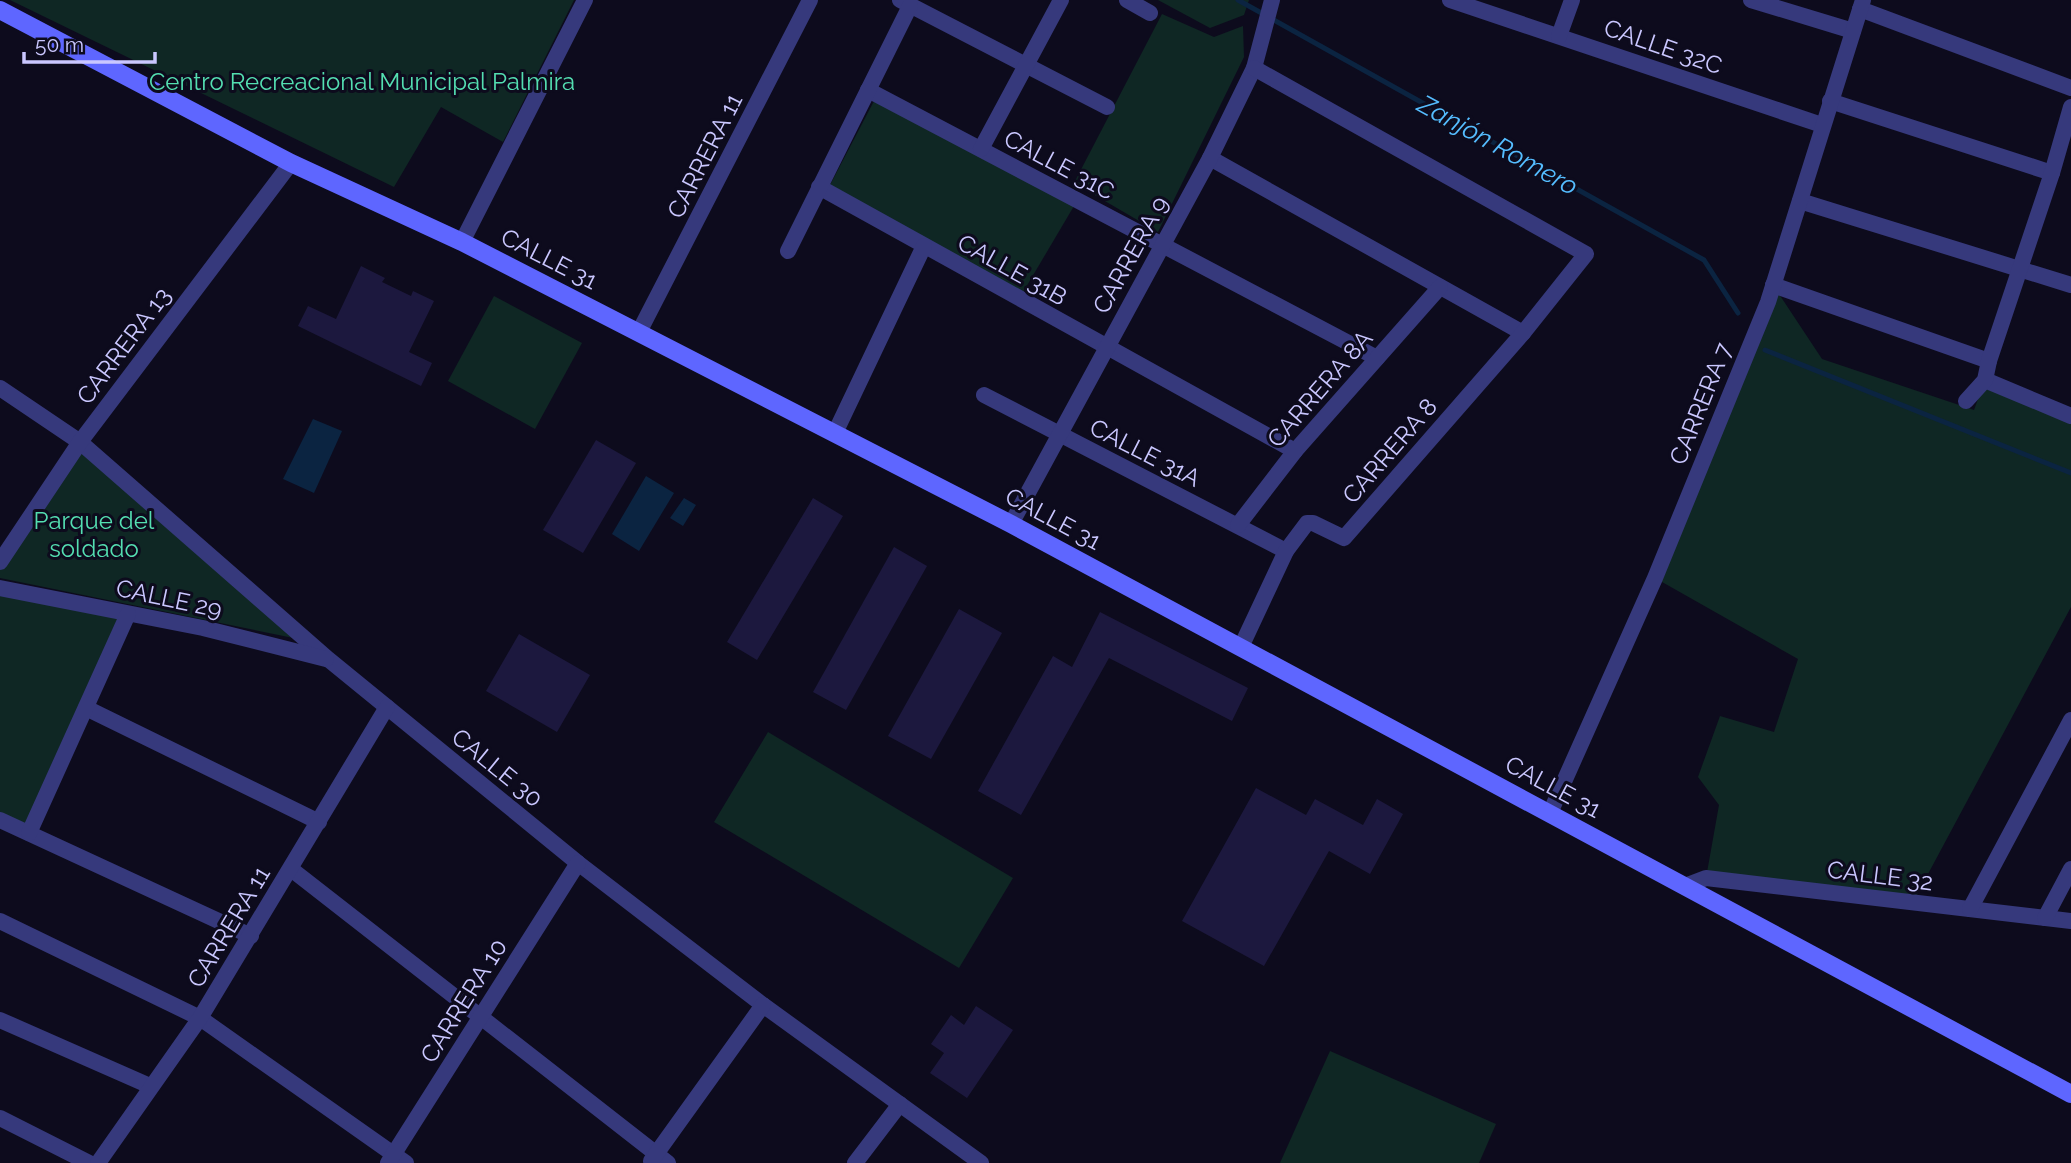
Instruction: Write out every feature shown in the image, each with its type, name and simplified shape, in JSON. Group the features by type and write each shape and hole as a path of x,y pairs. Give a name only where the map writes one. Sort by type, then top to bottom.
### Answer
{"main road":[{"name":"CALLE 31","path":"1,13 291,163 462,242 1010,524 2071,1094"}],"street":[{"path":"462,242 584,0"},
{"name":"CARRERA 11","path":"639,332 810,0"},
{"path":"981,149 1061,0"},
{"path":"1127,0 1150,13"},
{"name":"CALLE 32C","path":"1450,0 1822,125"},
{"path":"1559,36 1572,0"},
{"path":"1751,0 1853,30"},
{"name":"CARRERA 9","path":"1010,524 1210,158 1254,68 1272,1"},
{"path":"788,251 869,90 905,3 1107,107"},
{"path":"1861,5 2071,88"},
{"name":"CARRERA 7","path":"1550,813 1655,578 1773,285 1861,5"},
{"name":"CARRERA 8","path":"1241,647 1286,551 1310,522 1344,538 1523,333 1586,254 1254,68"},
{"name":"CALLE 31C","path":"869,90 1377,358"},
{"path":"1830,101 2052,173"},
{"path":"1966,401 1986,380 1989,361 2052,173 2071,107"},
{"path":"1210,158 1523,333"},
{"name":"CARRERA 13","path":"0,562 80,442 291,163"},
{"name":"CALLE 31B","path":"818,187 1106,349 1295,451"},
{"path":"1800,201 2071,285"},
{"path":"835,433 924,246"},
{"path":"1773,285 1989,361"},
{"name":"CARRERA 8A","path":"1238,525 1295,451 1440,287"},
{"path":"1986,380 2071,416"},
{"name":"CALLE 30","path":"0,388 80,442 328,659 578,863 763,1005 981,1163"},
{"name":"CALLE 31A","path":"984,395 1286,551"},
{"name":"CALLE 29","path":"0,588 203,628 328,659"},
{"path":"29,833 128,614"},
{"name":"CARRERA 11","path":"98,1163 149,1086 200,1018 387,707"},
{"path":"86,708 318,822"},
{"path":"1970,909 2068,731"},
{"path":"0,820 251,936"},
{"name":"CARRERA 10","path":"396,1160 481,1016 578,863"},
{"path":"291,869 481,1016 652,1158 668,1163"},
{"path":"2045,918 2071,869"},
{"name":"CALLE 32","path":"1685,886 1706,878 2071,921"},
{"path":"0,921 200,1018 396,1160"},
{"path":"652,1158 763,1005"},
{"path":"0,1020 149,1086"},
{"path":"855,1163 900,1104"},
{"path":"0,1118 89,1163"}],"green space":[{"name":"Centro Recreacional Municipal Palmira","path":"10,0 574,0 503,142 441,107 394,187"},
{"path":"1158,0 1249,0 1244,15 1210,28"},
{"path":"1162,14 1214,37 1243,26 1244,57 1158,232 1074,183"},
{"path":"874,101 1074,206 1022,294 830,185"},
{"path":"1773,285 1822,359 1974,410 1985,380 2071,415 2071,607 1913,902 1706,878 1719,805 1698,777 1720,716 1774,732 1798,659 1655,578"},
{"path":"494,296 582,343 535,429 448,381"},
{"name":"Parque del soldado","path":"80,442 308,641 0,578 0,562"},
{"path":"0,588 128,614 29,833 0,820"},
{"path":"768,732 1013,878 959,968 714,822"},
{"path":"1330,1051 1496,1124 1479,1163 1280,1163"}],"water":[{"path":"313,419 342,431 314,493 283,479"},
{"path":"646,476 674,493 639,551 612,534"},
{"path":"684,498 696,505 683,526 670,518"}],"building":[{"path":"361,266 385,278 382,282 411,296 413,291 434,301 409,352 432,363 421,386 298,326 308,306 336,319"},
{"path":"596,440 636,463 583,553 543,530"},
{"path":"813,498 843,516 757,660 727,642"},
{"path":"894,547 927,566 846,710 813,692"},
{"path":"959,609 1002,633 931,759 888,736"},
{"path":"1100,612 1248,688 1232,721 1109,658 1021,815 978,791 1053,656 1072,667"},
{"path":"519,634 590,675 557,732 486,691"},
{"path":"1256,788 1306,815 1315,799 1363,825 1377,799 1403,814 1370,874 1329,851 1264,966 1182,921"},
{"path":"976,1006 1013,1030 967,1098 930,1073 944,1053 931,1044 951,1015 964,1025"}],"waterway":[{"name":"Zanjón Romero","path":"1238,0 1704,260 1738,313"},
{"name":"Zanjón Romero","path":"1765,350 2071,473"}]}
